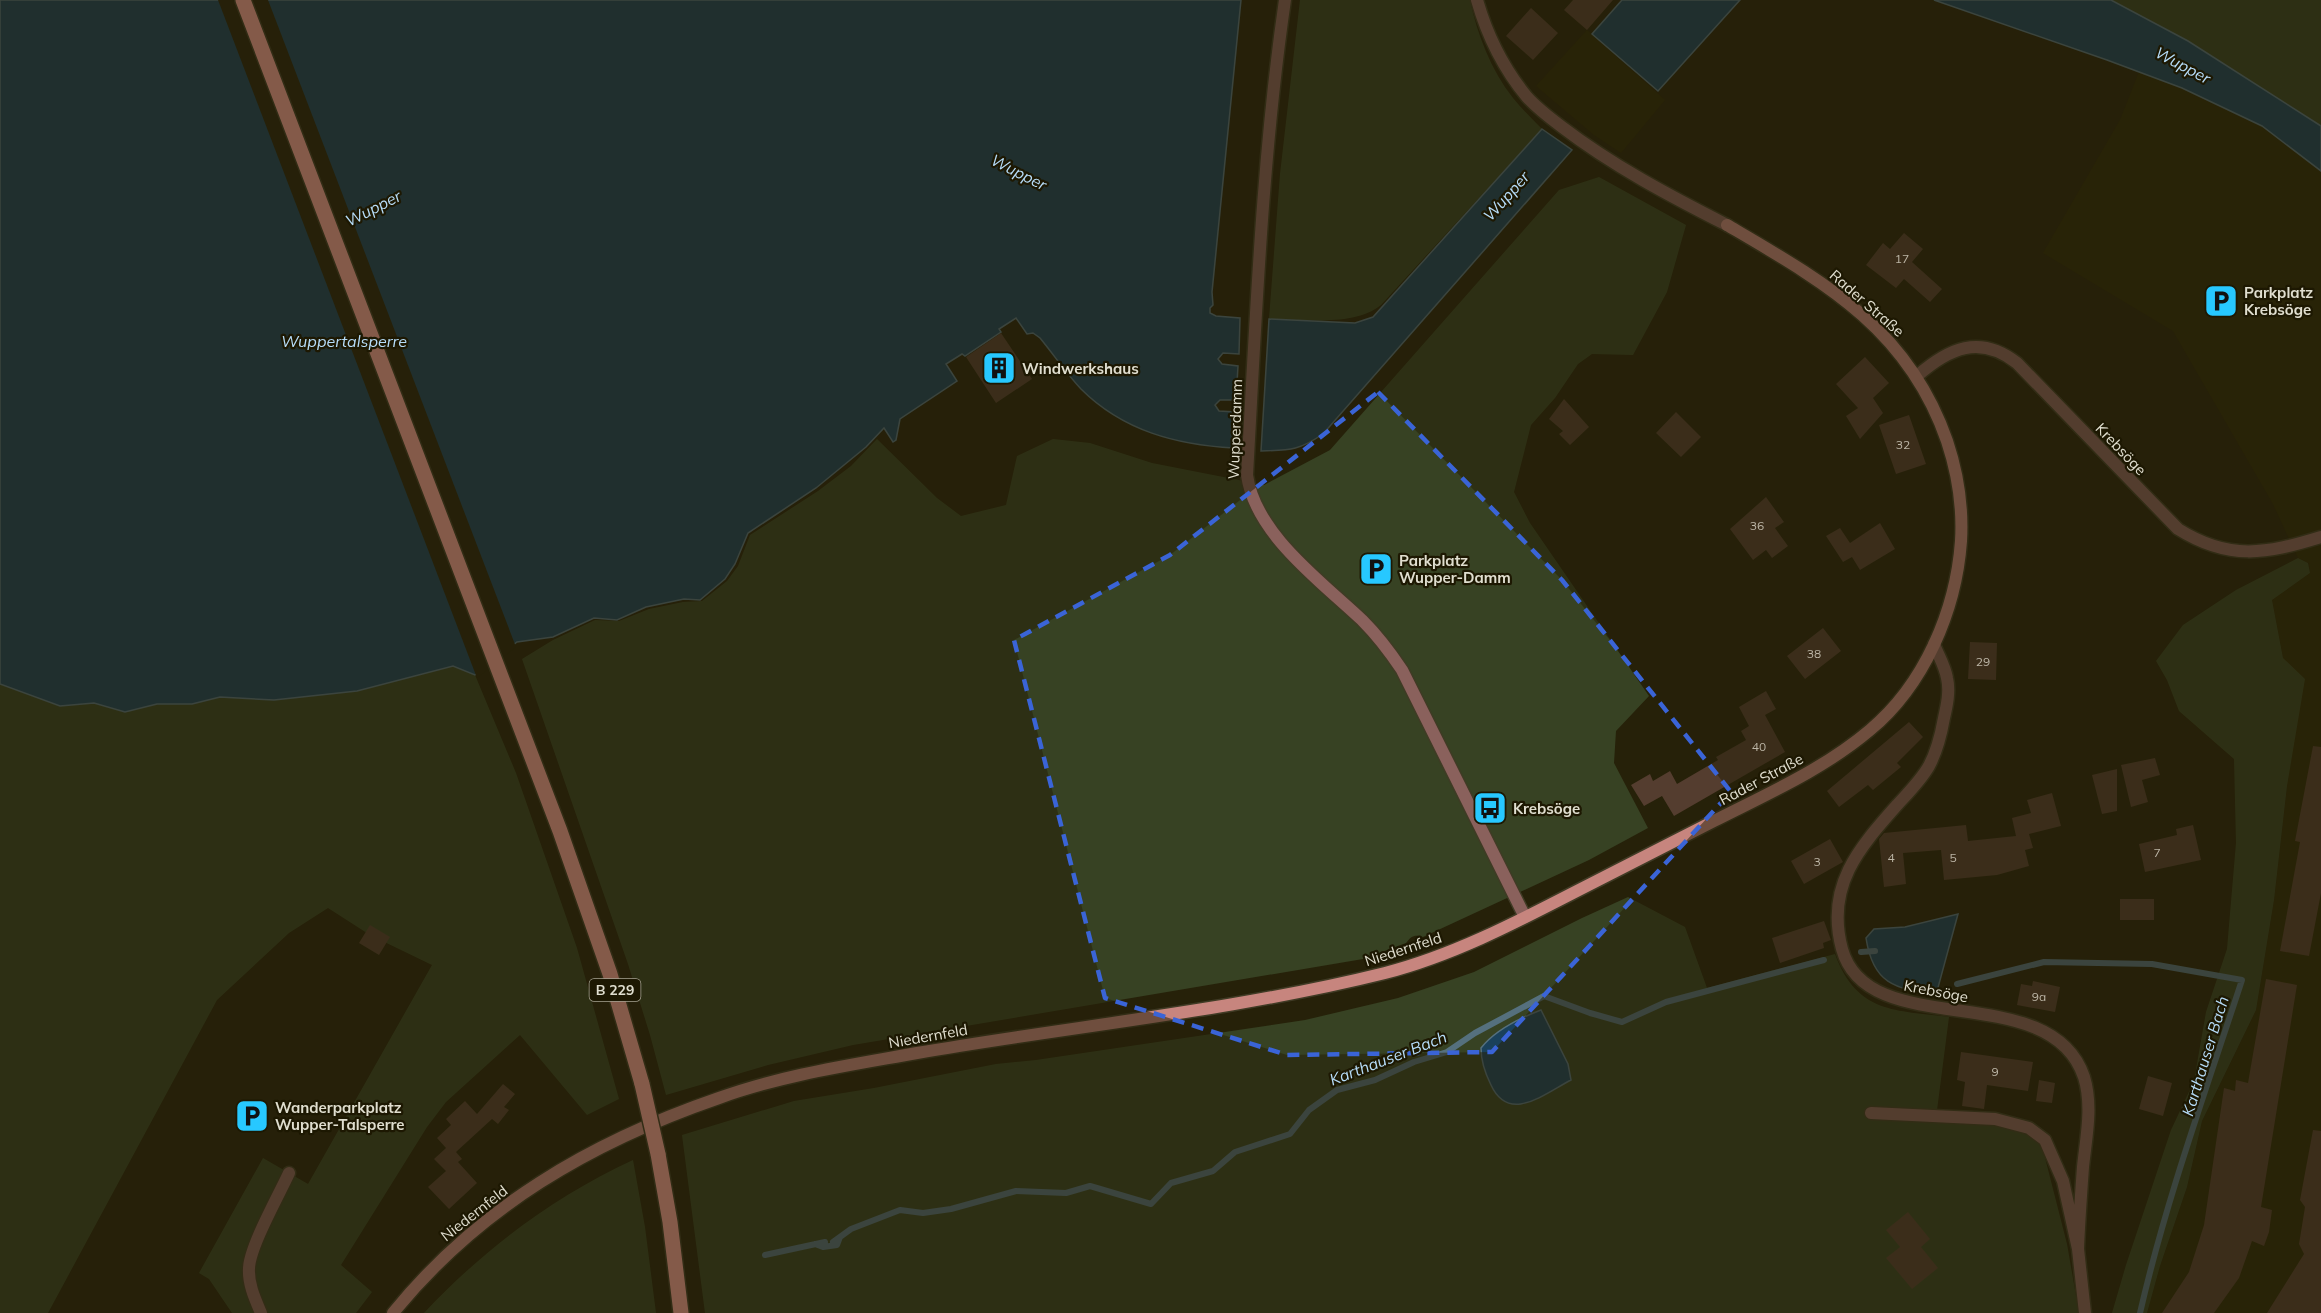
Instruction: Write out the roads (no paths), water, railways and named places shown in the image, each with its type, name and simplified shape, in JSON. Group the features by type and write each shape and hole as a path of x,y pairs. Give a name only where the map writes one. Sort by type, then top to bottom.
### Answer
{"main road":[{"name":"B 229","path":"243,0 522,732 610,974 642,1084 658,1154 670,1222 681,1313"}],"street":[{"name":"Wupperdamm","path":"1285,0 1269,129 1256,306 1247,475 1253,501 1293,557 1362,620 1386,647 1402,670 1525,917"},
{"name":"Rader Straße","path":"1477,0 1483,21 1505,66 1528,98 1550,117 1585,145 1656,189 1727,225 1807,273 1847,301 1880,330 1917,376 1935,410 1952,456 1962,513 1960,551 1954,587 1934,644 1917,674 1885,716 1838,754 1739,808 1525,917"},
{"name":"Krebsöge","path":"1917,376 1934,361 1961,349 1981,346 2000,352 2017,363 2178,529 2192,538 2237,553 2266,551 2321,537"},
{"name":"Krebsöge","path":"1934,644 1948,684 1945,715 1938,746 1923,776 1866,839 1853,861 1839,895 1837,915 1840,941 1846,960 1854,973 1882,994 2023,1023 2050,1035 2072,1056 2084,1078 2088,1107 2078,1249"},
{"name":"Niedernfeld","path":"393,1313 421,1279 457,1244 539,1182 584,1155 623,1136 720,1097 858,1063 1308,991 1419,963 1525,917"},
{"name":"Krebsöge","path":"1871,1113 1995,1119 2029,1128 2045,1140 2062,1181 2078,1249 2085,1313"},
{"path":"261,1313 250,1284 249,1267 253,1250 289,1173"}],"water":[{"name":"Wuppertalsperre","path":"0,0 1241,0 1212,292 1213,305 1210,308 1210,313 1216,316 1240,318 1239,354 1223,353 1218,359 1222,364 1238,366 1236,400 1220,400 1215,405 1219,411 1236,412 1234,448 1172,439 1152,433 1115,416 1081,389 1040,338 1033,333 1027,334 1016,318 999,329 1001,332 965,356 962,354 946,364 957,381 900,419 896,440 893,442 884,428 866,447 816,488 748,533 735,564 725,579 700,600 684,599 646,607 617,620 594,618 553,637 517,642 475,675 453,666 357,691 274,700 220,697 192,704 157,704 125,712 94,703 60,706 0,684"},
{"path":"1622,0 1740,0 1658,91 1592,34"},
{"name":"Wupper","path":"1934,0 2111,0 2188,41 2321,126 2321,171 2262,126 2182,88"},
{"name":"Wupper","path":"1542,129 1572,150 1323,434 1307,444 1294,448 1261,451 1269,319 1355,323 1373,317"},
{"path":"1958,914 1936,995 1897,986 1880,974 1869,953 1866,938 1874,929 1905,927"},
{"path":"1541,1010 1568,1064 1571,1080 1528,1102 1507,1103 1498,1097 1491,1085 1484,1067 1481,1048 1501,1030"}],"waterway":[{"name":"Karthauser Bach","path":"1861,952 1875,951"},
{"name":"Karthauser Bach","path":"833,1242 851,1229 900,1210 923,1213 951,1209 1016,1191 1066,1193 1090,1186 1151,1204 1171,1183 1213,1171 1235,1152 1290,1134 1309,1110 1337,1090 1375,1080 1414,1062 1447,1052 1475,1033 1544,996 1622,1022 1666,1002 1824,960"},
{"name":"Karthauser Bach","path":"1957,984 2044,962 2152,964 2242,980 2174,1187 2140,1313"},
{"name":"Karthauser Bach","path":"815,1244 823,1247 837,1245 840,1237"},
{"name":"Karthauser Bach","path":"765,1255 825,1242"}],"place":[{"name":"Parkplatz Krebsöge","path":"2221,301"},
{"name":"Windwerkshaus","path":"999,368"},
{"name":"Parkplatz Wupper-Damm","path":"1376,569"},
{"name":"Krebsöge","path":"1490,808"},
{"name":"Wanderparkplatz Wupper-Talsperre","path":"252,1116"}]}
